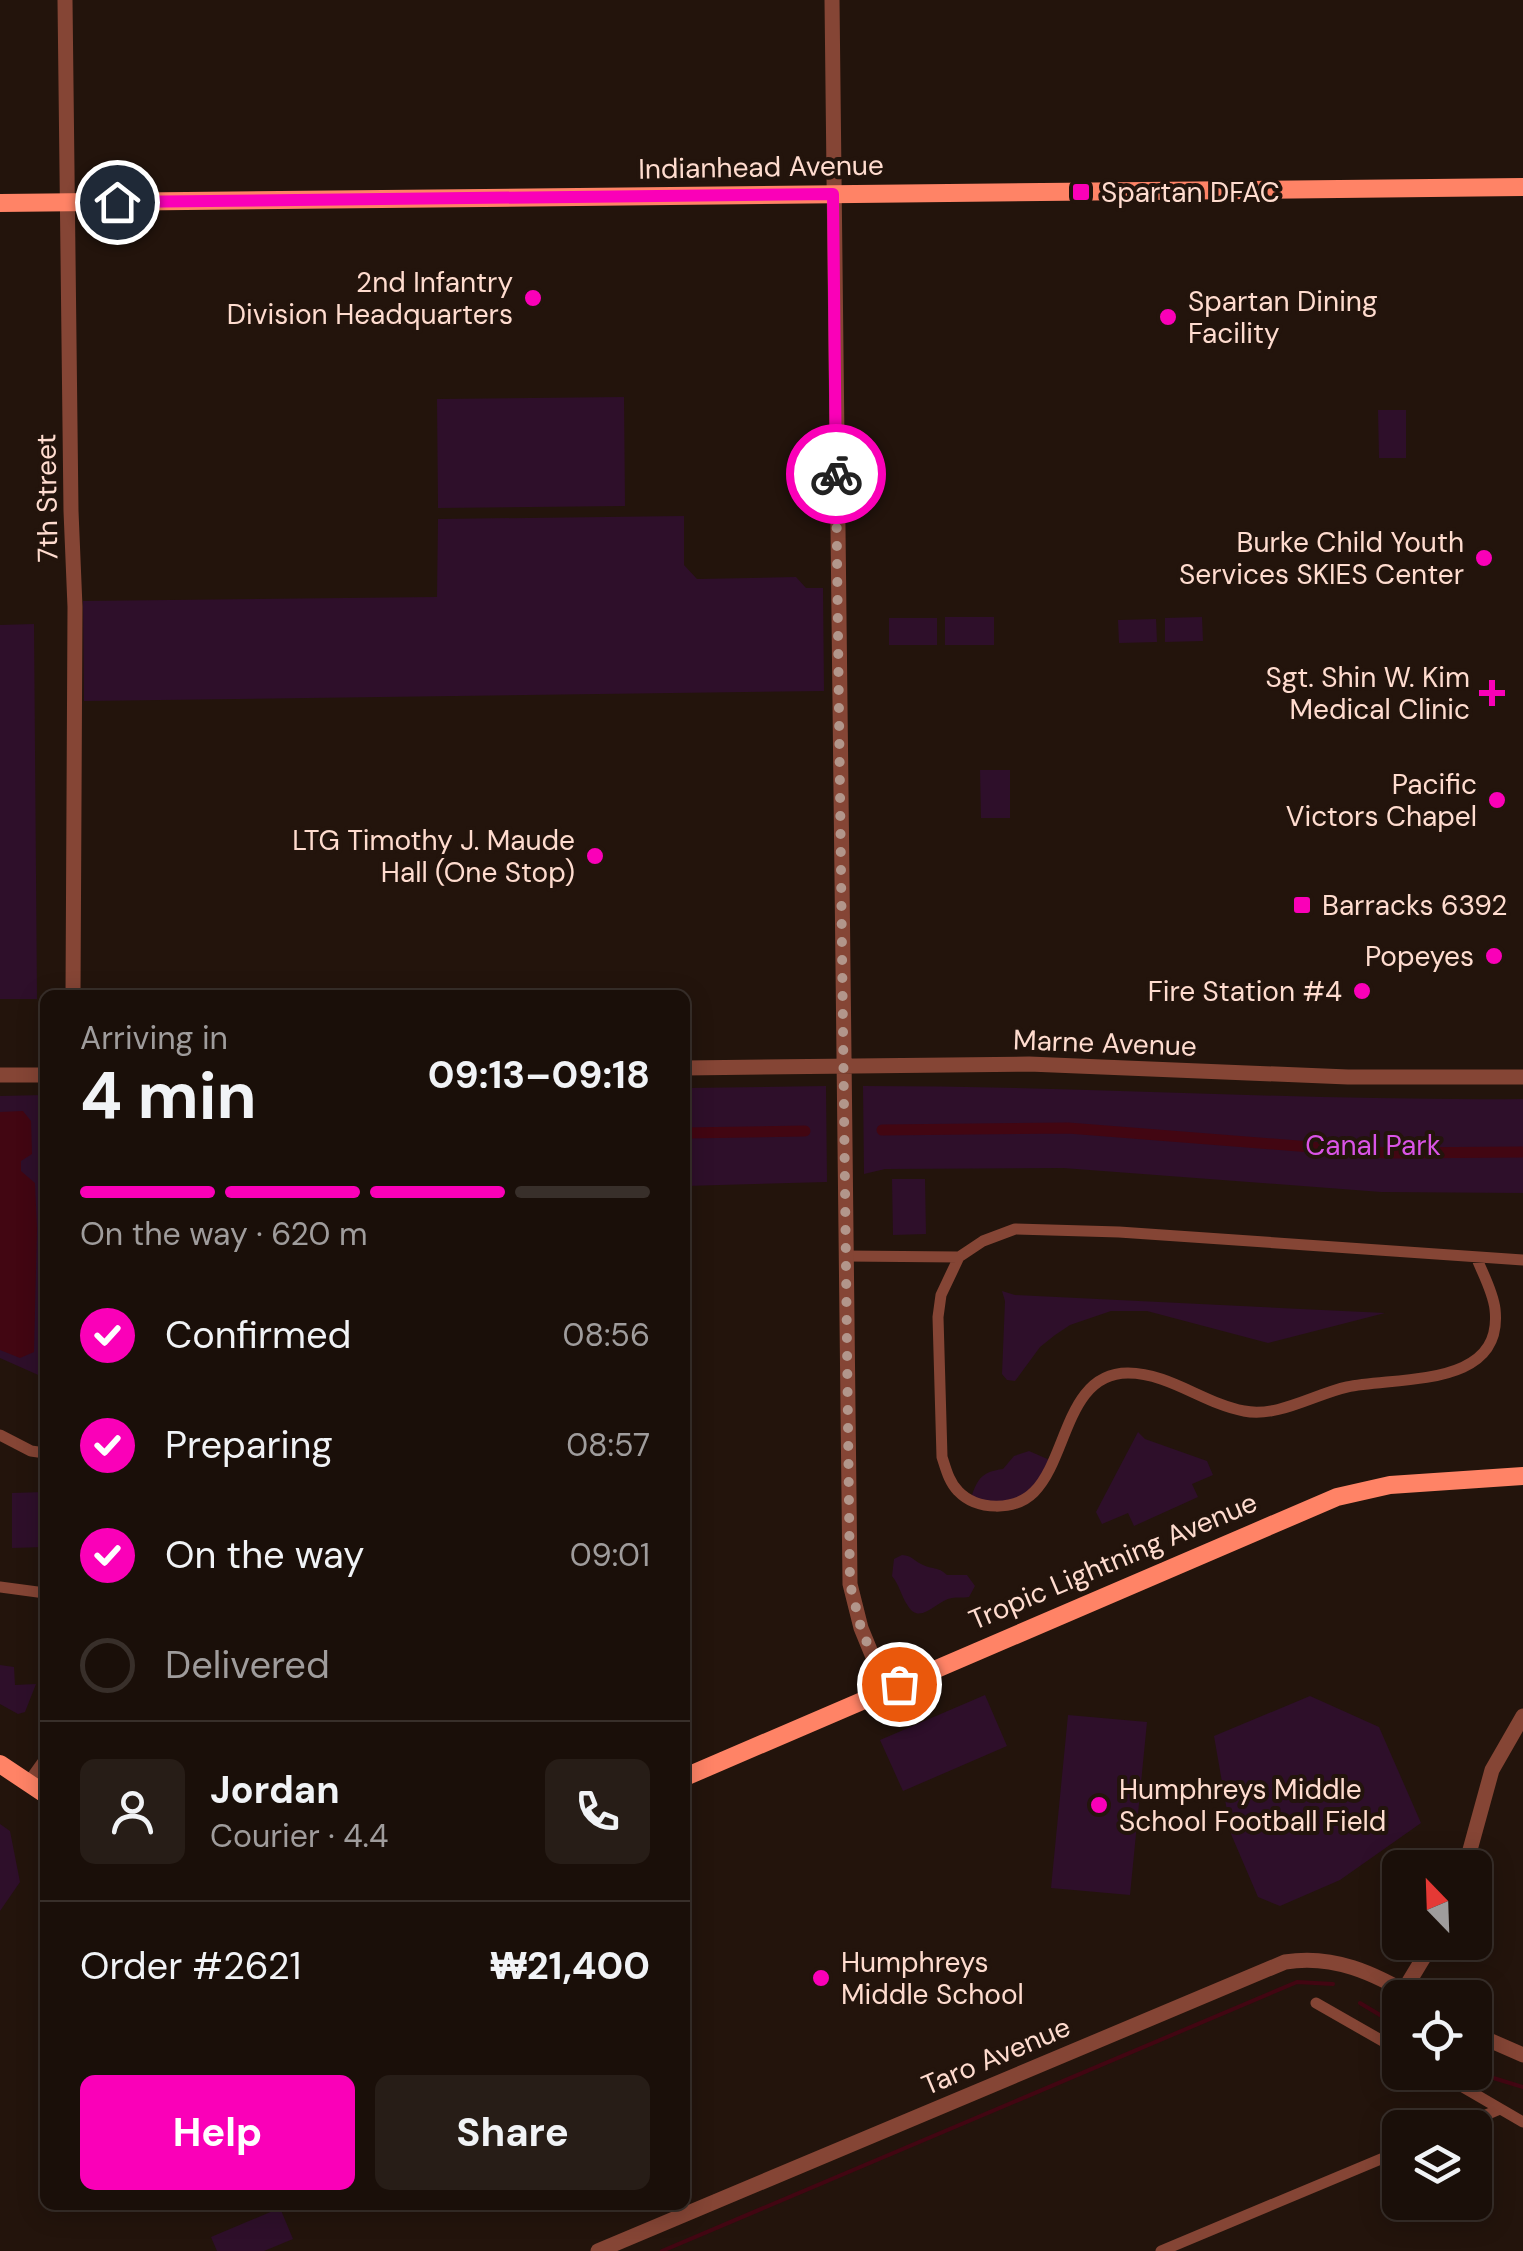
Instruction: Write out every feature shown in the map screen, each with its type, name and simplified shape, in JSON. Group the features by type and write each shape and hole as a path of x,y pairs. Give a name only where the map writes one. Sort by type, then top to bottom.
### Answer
{"main road":[{"name":"Indianhead Avenue","path":"0,203 1523,188"},
{"name":"Tropic Lightning Avenue","path":"690,1775 1336,1497 1390,1485 1523,1476"},
{"path":"0,1764 38,1788"}],"street":[{"name":"7th Street","path":"65,0 75,606 73,990"},
{"path":"832,0 850,1584 861,1628 886,1689"},
{"name":"Marne Avenue","path":"690,1068 1028,1064 1348,1077 1523,1078"},
{"path":"0,1075 40,1076"},
{"path":"845,1256 958,1257 983,1241 1014,1229 1119,1232 1523,1260"},
{"path":"958,1257 941,1295 938,1317 942,1457 958,1491 970,1501 1000,1506 1024,1500 1034,1492 1079,1402 1109,1376 1126,1372 1148,1375 1243,1411 1261,1412 1376,1381 1458,1372 1484,1352 1494,1331 1495,1306 1476,1259"},
{"path":"0,1435 22,1448 40,1452"},
{"path":"0,1587 40,1592"},
{"path":"1470,1850 1492,1770 1523,1716"},
{"name":"Taro Avenue","path":"598,2251 1284,1962 1305,1959 1347,1964 1382,1981"},
{"path":"1316,2003 1382,2042"},
{"path":"1492,2041 1523,2055"},
{"path":"1468,2090 1523,2122"},
{"path":"1492,2112 1500,2109"},
{"path":"1161,2251 1382,2159"}],"green space":[{"path":"624,397 625,506 438,508 437,399"},
{"path":"1378,410 1406,410 1406,458 1379,458"},
{"path":"684,516 684,565 697,579 796,577 806,588 823,588 824,691 84,701 83,601 437,597 438,519"},
{"path":"945,617 994,617 994,645 945,645"},
{"path":"1202,617 1203,641 1165,642 1165,618"},
{"path":"889,618 937,618 937,645 889,645"},
{"path":"1156,619 1157,642 1119,643 1118,620"},
{"path":"34,624 37,999 0,999 0,625"},
{"path":"980,770 1010,770 1010,818 981,818"},
{"path":"826,1086 827,1182 690,1186 690,1088"},
{"name":"Canal Park","path":"863,1086 1523,1099 1523,1193 1381,1192 1063,1168 885,1169 864,1174"},
{"path":"40,1095 40,1376 0,1358 0,1096"},
{"path":"892,1179 925,1179 926,1234 893,1235"},
{"path":"1002,1291 1015,1295 1385,1313 1268,1343 1147,1311 1111,1311 1070,1325 1055,1335 1040,1347 1015,1381 1002,1374"},
{"path":"1138,1432 1145,1439 1207,1461 1213,1475 1192,1484 1198,1497 1134,1526 1128,1513 1102,1524 1096,1512"},
{"path":"1029,1451 1052,1461 1042,1482 1012,1505 970,1501 984,1475 1003,1469 1014,1456"},
{"path":"40,1492 40,1547 12,1548 12,1493"},
{"path":"902,1555 947,1575 967,1575 975,1586 969,1597 946,1600 923,1613 913,1611 892,1576 894,1559"},
{"path":"0,1665 14,1667 15,1685 36,1684 25,1712 18,1714 0,1704"},
{"path":"985,1695 1007,1746 903,1791 880,1740"},
{"path":"1310,1696 1379,1727 1421,1823 1340,1880 1280,1906 1258,1897 1231,1834 1214,1736"},
{"name":"Humphreys Middle School Football Field","path":"1068,1715 1147,1722 1130,1895 1051,1888"},
{"path":"0,1824 10,1831 20,1882 0,1911"},
{"path":"281,2210 293,2239 264,2251 217,2251 211,2237"}],"shaded area":[{"path":"23,1111 31,1121 32,1154 21,1161 21,1171 35,1183 37,1229 34,1352 20,1358 0,1350 0,1112"}],"waterway":[{"path":"882,1130 1068,1128 1387,1153 1523,1152"},
{"path":"690,1133 805,1131"},
{"path":"662,2251 1297,1982 1333,1984"},
{"path":"1360,2003 1382,2016"},
{"path":"1492,2078 1523,2087"}],"way so far":[{"path":"836,474 850,1584 861,1628 886,1689 899,1684"}],"place":[{"name":"Spartan DFAC","path":"1081,192"},
{"name":"2nd Infantry Division Headquarters","path":"533,298"},
{"name":"Spartan Dining Facility","path":"1168,317"},
{"name":"Burke Child Youth Services SKIES Center","path":"1484,558"},
{"name":"Sgt. Shin W. Kim Medical Clinic","path":"1492,693"},
{"name":"Pacific Victors Chapel","path":"1497,800"},
{"name":"LTG Timothy J. Maude Hall (One Stop)","path":"595,856"},
{"name":"Barracks 6392","path":"1302,905"},
{"name":"Popeyes","path":"1494,956"},
{"name":"Fire Station #4","path":"1362,991"},
{"name":"Humphreys Middle School Football Field","path":"1099,1805"},
{"name":"Humphreys Middle School","path":"821,1978"}],"route":[{"path":"117,202 833,194 836,474"}]}
